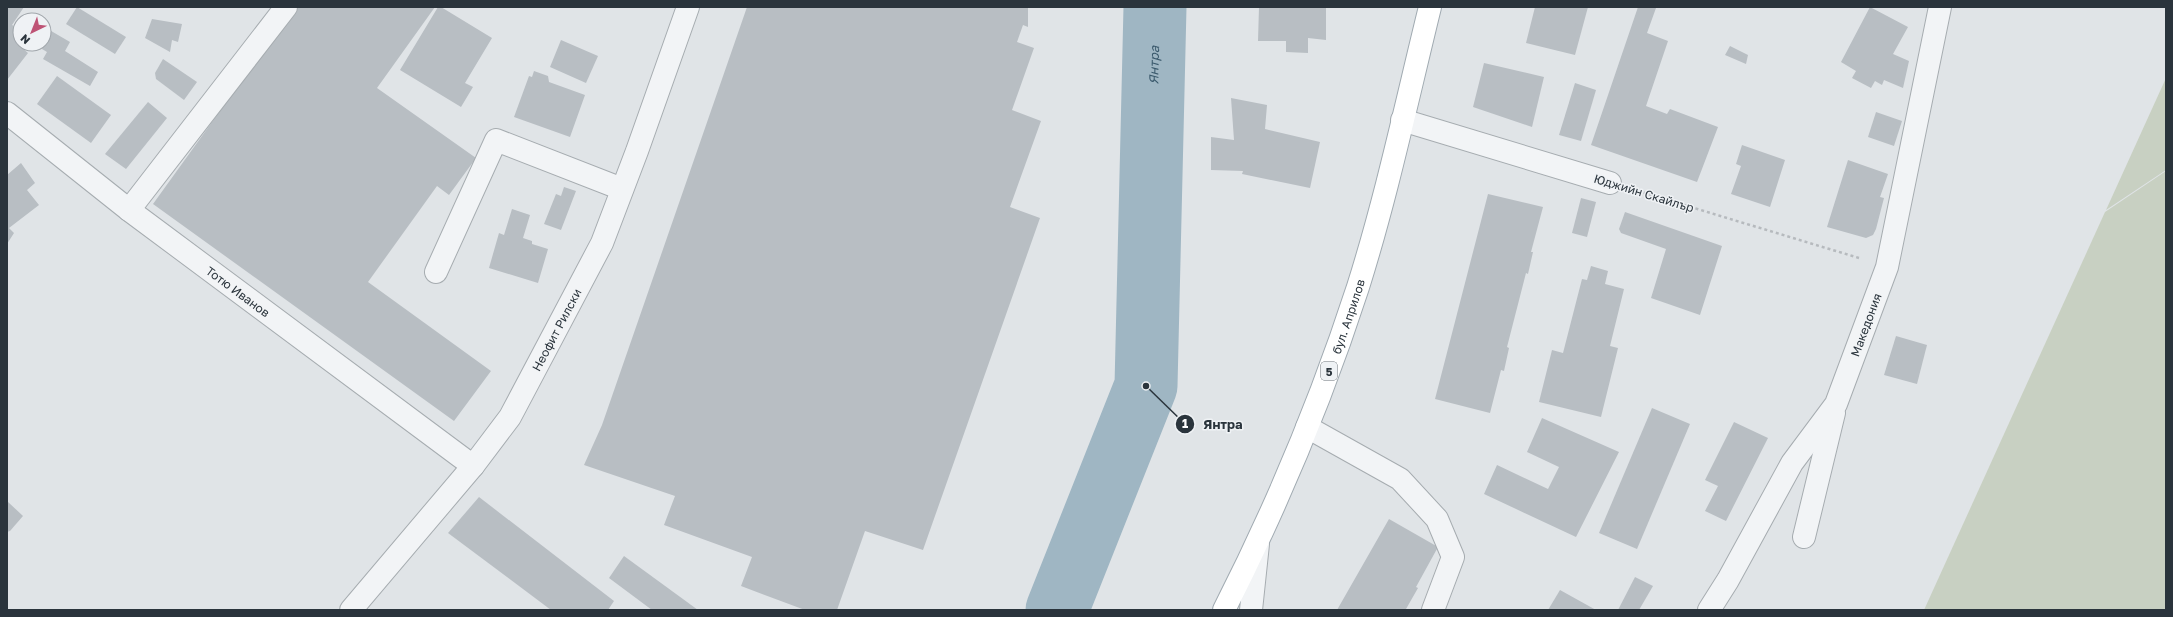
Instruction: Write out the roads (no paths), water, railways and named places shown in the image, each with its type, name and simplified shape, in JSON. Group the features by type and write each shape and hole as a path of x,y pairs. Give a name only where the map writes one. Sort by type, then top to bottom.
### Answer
{"main road":[{"name":"бул. Априлов","path":"1224,610 1258,543 1332,364 1358,286 1430,7"}],"street":[{"path":"129,210 286,7"},
{"name":"Неофит Рилски","path":"351,610 473,466 510,417 602,243 688,7"},
{"name":"Македония","path":"1709,610 1728,580 1792,463 1836,404 1887,267 1940,7"},
{"name":"Тотю Иванов","path":"7,113 129,210 473,466"},
{"name":"Юджийн Скайлър","path":"1402,120 1610,183"},
{"path":"436,272 496,140 622,189"},
{"path":"1804,537 1836,404"},
{"path":"1307,427 1400,479 1437,519 1452,557 1433,610"},
{"path":"1250,610 1258,543"}],"waterway":[{"name":"Янтра","path":"1057,610 1146,386 1155,7"}],"place":[{"name":"Янтра","path":"1146,386"}]}
